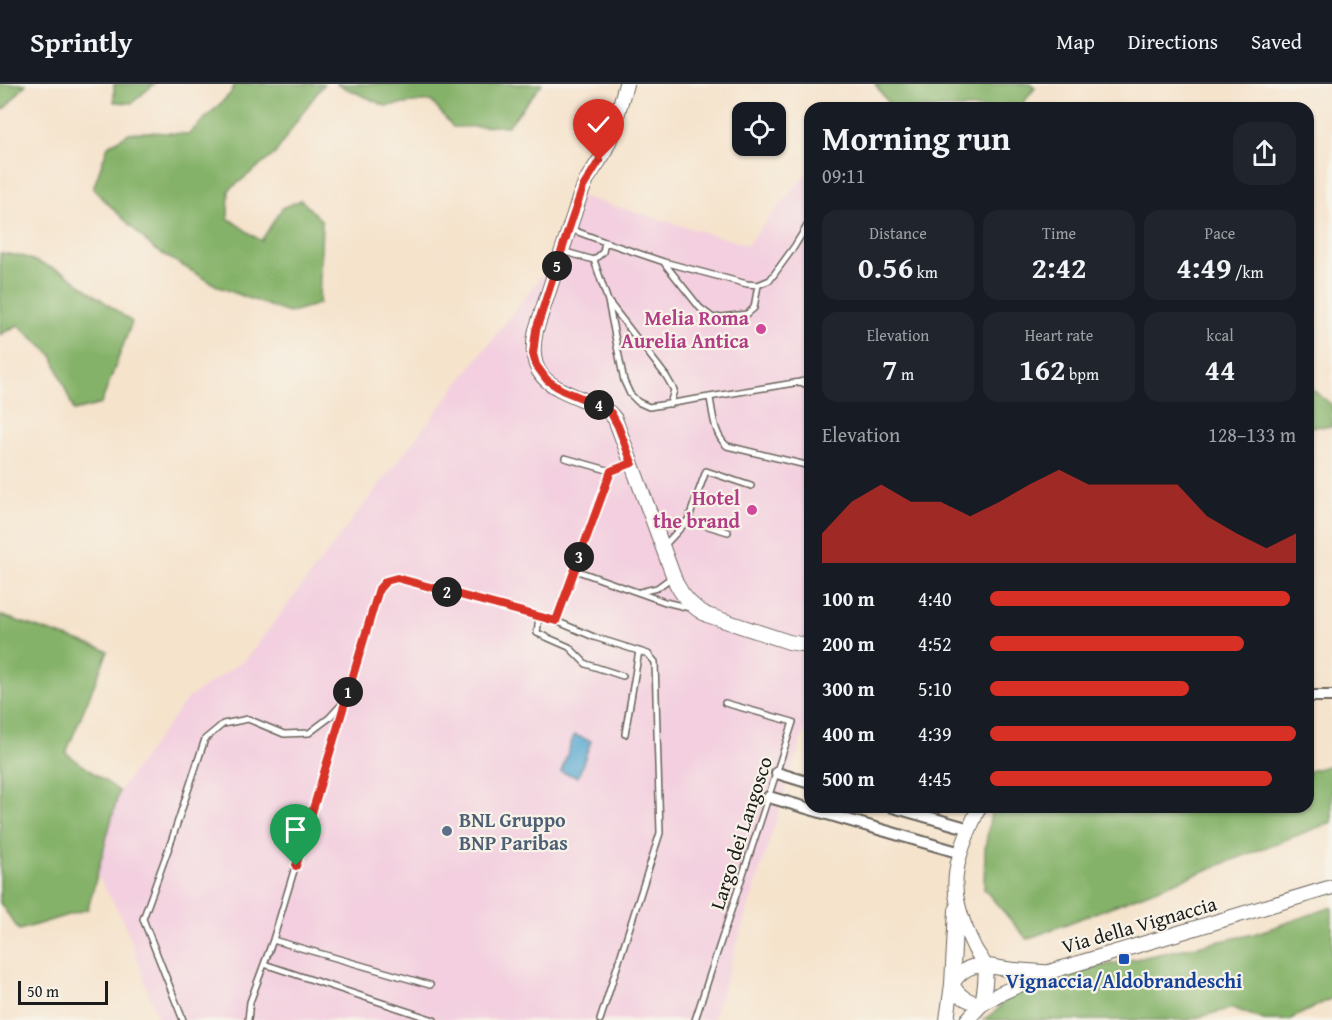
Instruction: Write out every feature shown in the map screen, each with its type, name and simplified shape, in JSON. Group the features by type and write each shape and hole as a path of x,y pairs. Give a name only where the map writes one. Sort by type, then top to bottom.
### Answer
{"street":[{"path":"626,84 611,137 603,155 583,187 569,228 536,330 533,346 534,360 542,375 551,384 601,406 611,413 618,426 673,576 679,589 698,610 789,642 804,643"},
{"path":"1314,696 1332,696"},
{"path":"777,773 804,781"},
{"path":"769,797 804,807"},
{"path":"824,813 961,853"},
{"path":"914,813 970,829"},
{"path":"947,1020 952,984 957,873 961,853 977,813"},
{"name":"Via della Vignaccia","path":"967,1020 982,1004 999,993 1049,972 1332,887"},
{"path":"952,984 964,999 982,1004 986,975 985,964 968,934 957,898"},
{"path":"952,984 965,970 985,964 1016,970 1049,972"}],"lane":[{"path":"569,228 664,262 758,285 770,280 804,231"},
{"path":"594,260 603,252 605,242"},
{"path":"562,251 594,260"},
{"path":"594,260 608,301 624,381 630,394 638,402 649,407 804,381"},
{"path":"664,262 700,308 712,318 747,314 754,308 758,285"},
{"path":"608,301 666,376 674,390 670,404"},
{"path":"800,382 804,384"},
{"path":"710,398 715,424 722,441 727,446 804,465"},
{"path":"565,458 611,471 632,463"},
{"path":"556,621 611,471"},
{"path":"662,548 688,520 706,471 751,486"},
{"path":"688,520 728,532"},
{"path":"575,570 665,602 698,610"},
{"path":"639,592 657,588 673,576"},
{"path":"248,1020 250,1002 273,940 379,589 386,581 397,578 556,621 648,654 655,662 660,833 600,1020"},
{"path":"539,616 537,633 569,646 586,664 623,676"},
{"path":"625,734 639,651"},
{"path":"183,1020 143,919 205,739 224,724 248,719 284,734 309,733 329,718 345,701"},
{"name":"Largo dei Langosco","path":"695,1020 793,722 725,703"},
{"path":"273,940 430,985"},
{"path":"264,964 434,1020"}],"shaded area":[{"path":"804,176 804,731 713,1020 158,1020 124,921 97,874 119,791 187,699 246,659 561,251 580,196 747,245"}],"green space":[{"path":"0,84 26,84 5,108 0,110"},
{"path":"114,84 154,84 132,103 114,102"},
{"path":"235,84 324,84 275,154 229,190 228,218 261,241 282,208 301,200 322,221 319,304 288,313 219,287 154,249 93,189 108,146 129,133 189,134 230,94"},
{"path":"336,84 542,84 508,126 453,127 431,101 386,106"},
{"path":"875,84 1031,84 1035,88 1024,102 888,102"},
{"path":"0,253 22,256 65,273 132,322 101,404 74,411 52,355 18,325 0,335"},
{"path":"1314,391 1332,405 1332,427 1314,426"},
{"path":"0,615 108,651 66,753 119,791 88,909 19,930 0,903"},
{"path":"1332,765 1332,822 1027,939 984,889 985,849 991,813 1314,813 1314,770"},
{"path":"1332,907 1332,998 1289,1020 1264,1020 1233,1008 1188,1020 983,1020 997,1010 1012,993 1059,975 1254,934"}],"water":[{"path":"574,735 591,741 578,777 561,772"}],"place":[{"name":"Melia Roma Aurelia Antica","path":"761,329"},
{"name":"Hotel the brand","path":"752,510"},
{"name":"BNL Gruppo BNP Paribas","path":"447,831"},
{"name":"Vignaccia/Aldobrandeschi","path":"1124,959"}],"route":[{"path":"296,866 379,589 386,581 397,578 556,621 611,471 632,463 611,413 601,406 562,390 547,380 536,365 533,354 536,330 583,187 599,161"}]}
